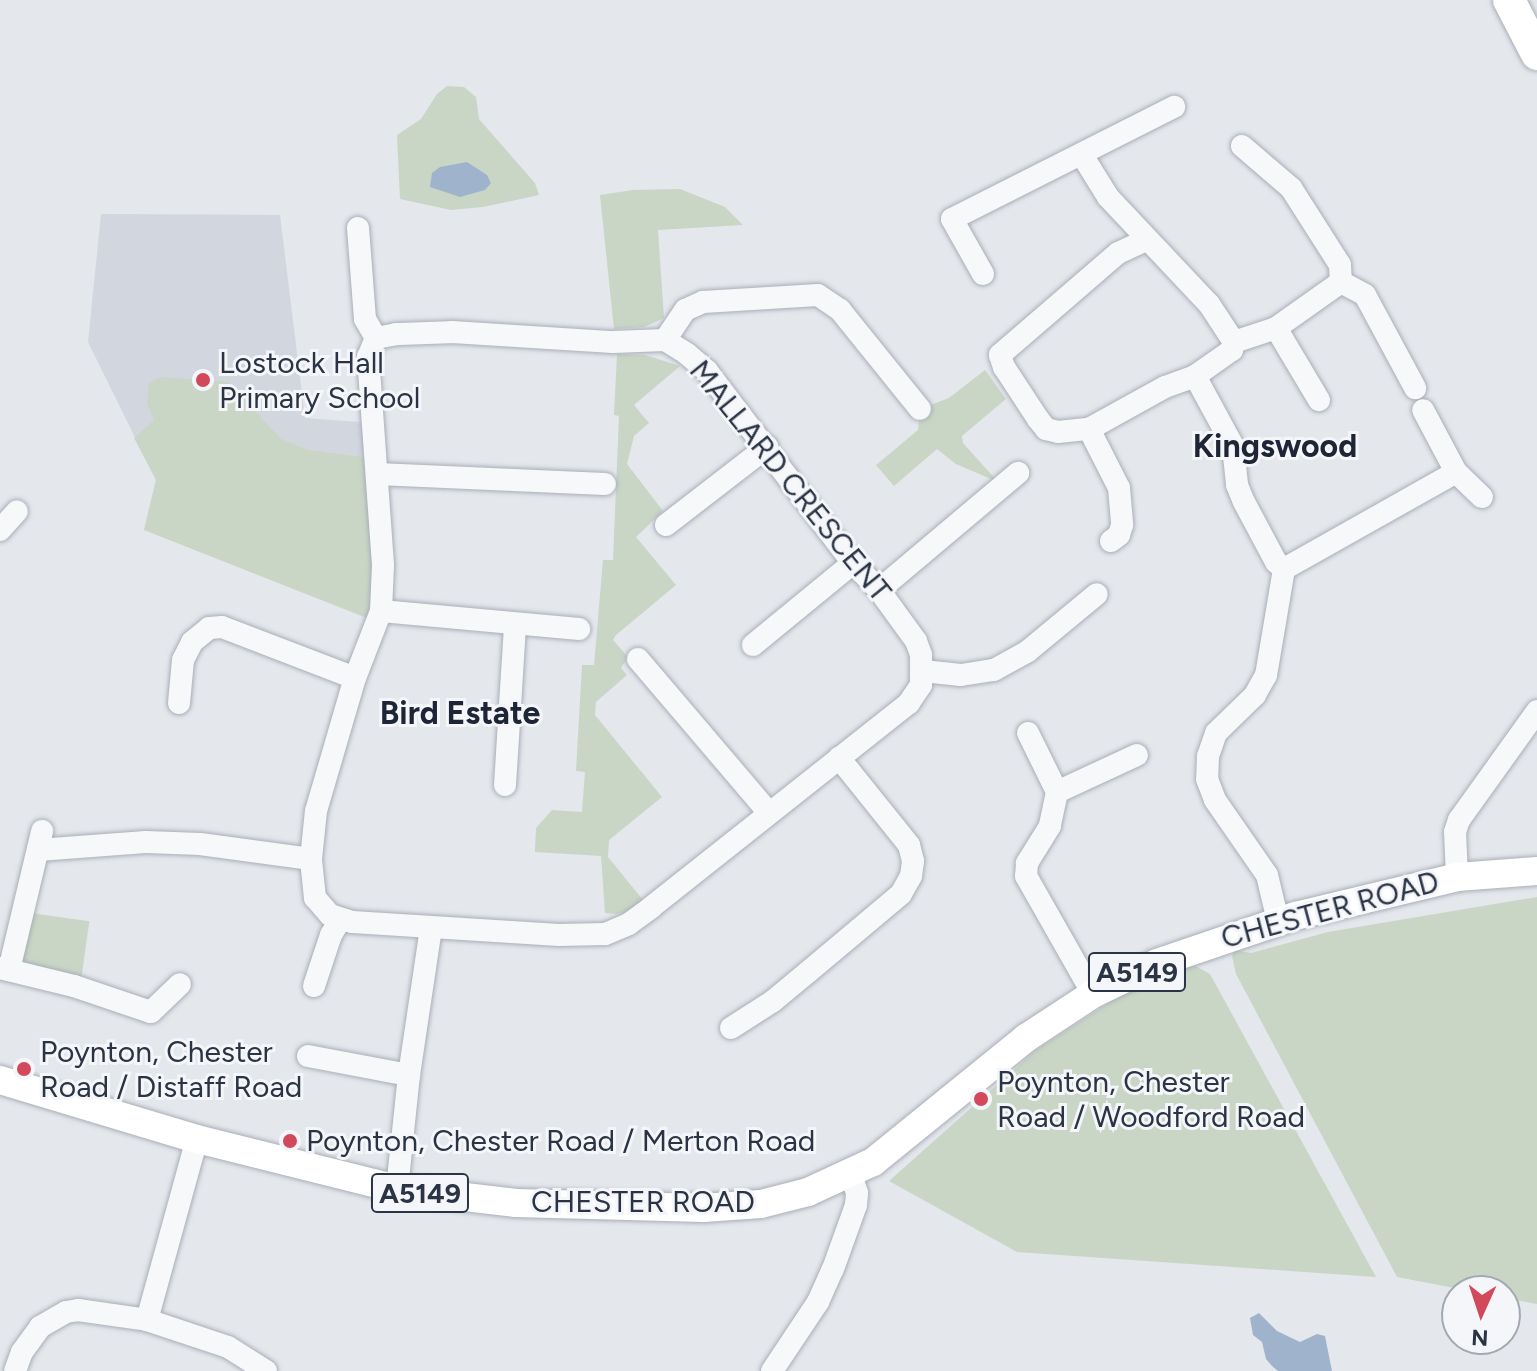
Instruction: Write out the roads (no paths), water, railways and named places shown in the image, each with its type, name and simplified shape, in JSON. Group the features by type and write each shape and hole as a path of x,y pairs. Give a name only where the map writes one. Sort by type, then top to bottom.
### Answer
{"highway":[{"path":"1509,0 1537,54"}],"main road":[{"name":"CHESTER ROAD","path":"0,1080 197,1139 397,1189 516,1203 731,1207 808,1192 851,1175 902,1142 1026,1038 1093,994 1207,943 1278,921 1533,860"}],"street":[{"path":"983,274 952,219 1174,107"},
{"path":"1242,146 1291,188 1340,265 1341,282"},
{"path":"1082,155 1108,197 1209,304 1234,342 1232,350 1195,376 1165,387 1089,429 1058,432 1046,429 1004,367 1000,355 1118,253 1146,240"},
{"path":"358,228 365,319 376,338 368,357 368,379 383,565 381,611 355,678 324,777 311,859 315,898 322,908 340,920 584,936 615,931 652,907 909,703 921,685 923,671 961,675 994,670 1028,651 1097,594"},
{"path":"1234,342 1276,328 1341,282"},
{"path":"1341,282 1365,295 1415,388"},
{"path":"665,340 685,310 703,302 818,295 840,310 920,409"},
{"path":"1276,328 1319,400"},
{"name":"MALLARD CRESCENT","path":"376,338 396,334 452,332 613,342 665,340 707,371 853,563 879,590 916,641 923,671"},
{"path":"1195,376 1233,446 1237,485 1244,502 1276,562 1284,569"},
{"path":"1423,410 1456,472 1482,497"},
{"path":"1089,429 1119,488 1122,525 1119,535 1111,541"},
{"path":"666,525 767,447"},
{"path":"1284,569 1456,472"},
{"path":"879,590 1018,473"},
{"path":"377,474 605,484"},
{"path":"0,530 17,511"},
{"path":"753,645 853,563"},
{"path":"1278,921 1267,875 1215,800 1207,779 1208,756 1216,733 1255,695 1266,675 1284,569"},
{"path":"381,611 579,629"},
{"path":"505,785 515,624"},
{"path":"179,703 183,660 192,642 209,628 222,627 355,678"},
{"path":"638,659 769,813"},
{"name":"CHESTER ROAD","path":"1466,876 1455,832 1459,820 1537,711"},
{"path":"1028,733 1057,792 1050,826 1027,863 1026,876 1093,994"},
{"path":"1057,792 1137,755"},
{"path":"731,1028 773,1001 901,894 911,876 913,861 909,845 839,758"},
{"path":"180,984 151,1012 74,986 4,969 40,840 200,844 311,859"},
{"path":"314,986 331,935 340,920"},
{"path":"397,1189 409,1075 431,928"},
{"path":"308,1056 409,1075"},
{"path":"147,1320 197,1139"},
{"path":"772,1371 805,1324 833,1269 856,1205 857,1193 851,1175"},
{"path":"15,1371 22,1352 40,1327 66,1312 94,1310 147,1320 228,1347 266,1371"}],"water":[{"path":"467,162 487,175 491,183 485,190 460,197 430,187 432,173 440,167"},
{"path":"1259,1313 1277,1331 1300,1342 1317,1334 1325,1336 1332,1371 1278,1371 1266,1359 1262,1342 1253,1335 1250,1318"}],"place":[{"name":"Lostock Hall Primary School","path":"203,380"},
{"name":"Poynton, Chester Road / Distaff Road","path":"24,1069"},
{"name":"Poynton, Chester Road / Woodford Road","path":"981,1099"},
{"name":"Poynton, Chester Road / Merton Road","path":"290,1141"}],"district":[{"name":"Kingswood","path":"1275,446"},
{"name":"Bird Estate","path":"460,713"}]}
